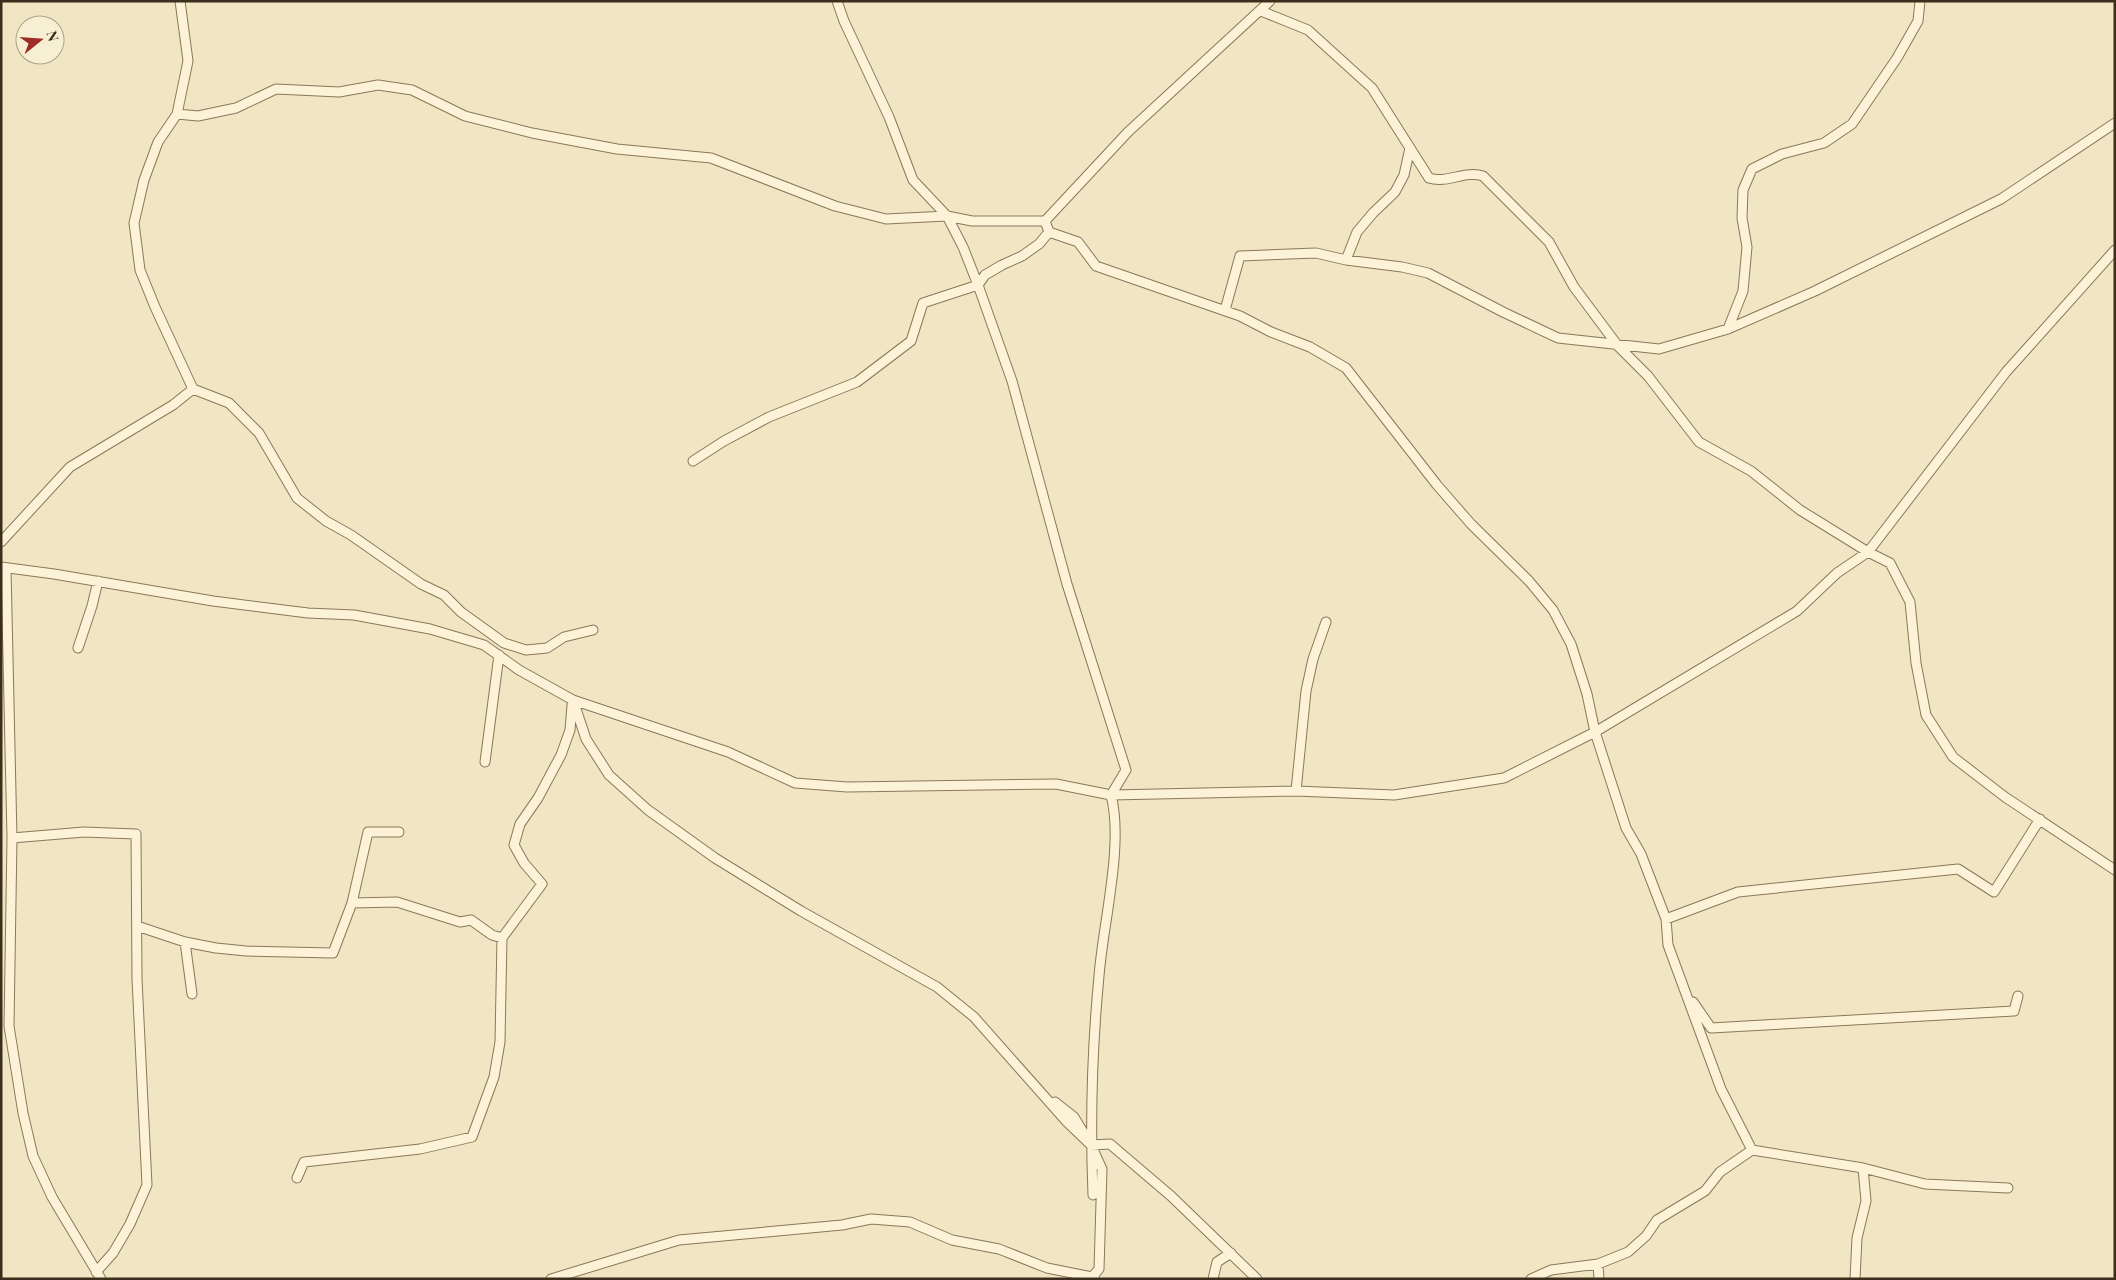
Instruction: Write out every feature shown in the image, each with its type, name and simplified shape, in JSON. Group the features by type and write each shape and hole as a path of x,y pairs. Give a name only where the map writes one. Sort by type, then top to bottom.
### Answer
{"street":[{"path":"180,1 188,61 178,114 158,142 144,180 134,224 140,270 154,307 193,389 229,403 260,433 297,498 326,521 422,584 444,595 461,612 504,642 526,650 547,648 564,637 592,630"},
{"path":"838,1 844,21 890,116 913,180 947,216 963,247 978,285 1012,382 1067,584 1126,770 1111,795 1114,808 1114,859 1099,974 1092,1072 1091,1145 1093,1195"},
{"path":"178,114 198,116 236,108 276,89 339,92 378,86 412,90 465,116 532,133 617,149 711,158 835,206 886,219 947,216 972,221 1045,221 1128,132 1270,1"},
{"path":"1728,329 1743,291 1747,247 1742,218 1743,190 1752,169 1782,154 1824,143 1852,124 1897,58 1918,21 1920,1"},
{"path":"1261,10 1308,30 1372,88 1429,178 1438,181 1475,173 1483,176 1549,242 1574,287 1618,346 1648,376 1699,442 1751,471 1800,510 1868,552 1890,563 1910,602 1916,663 1926,715 1953,757 2005,798 2040,819 2115,870"},
{"path":"1225,310 1240,256 1316,253 1346,260 1402,267 1428,273 1558,338 1659,349 1728,329 1815,290 2001,199 2115,123"},
{"path":"1346,260 1357,232 1394,192 1404,175 1410,148"},
{"path":"1045,221 1049,232"},
{"path":"694,461 724,440 769,417 857,382 911,341 923,304 978,285 985,275 1022,256 1039,244 1049,232"},
{"path":"1049,232 1078,242 1096,266 1225,310 1310,347 1346,368 1471,524 1530,581 1553,610 1571,644 1587,694 1595,732 1626,828 1641,854 1666,919 1668,946 1721,1089 1752,1150"},
{"path":"12,838 84,832 136,834 139,1033 147,1185 130,1224 99,1276 52,1197 33,1156 23,1113 10,1026 6,977 12,838 4,568 98,581 213,601 308,613 354,615 411,624 484,645 519,670 573,700 728,752 795,783 847,787 1056,784 1111,795 1296,791 1394,795 1504,778 1595,732 1797,611 1837,573 1868,552 2006,372 2115,250"},
{"path":"1,542 70,467 173,405 193,389"},
{"path":"78,648 98,581"},
{"path":"1296,791 1306,691 1313,660 1326,622"},
{"path":"485,762 499,656"},
{"path":"297,1178 304,1162 420,1149 472,1138 494,1077 500,1042 502,938 542,884 524,863 514,844 520,824 538,798 561,755 570,730 573,700"},
{"path":"551,1279 679,1240 842,1225 871,1218 910,1222 952,1240 999,1250 1047,1268 1093,1278 1098,1269 1102,1169 1091,1145 1074,1117 1040,1092 974,1017 937,986 801,911 715,858 648,810 609,775 586,738 573,700"},
{"path":"1666,919 1738,892 1958,869 1994,892 2040,819"},
{"path":"138,926 185,942 216,948 246,951 333,953 352,903 368,832 400,832"},
{"path":"352,903 397,902 460,922 471,920 492,935 502,938"},
{"path":"185,942 192,994"},
{"path":"1687,994 1711,1028 2014,1012 2018,996"},
{"path":"1091,1145 1110,1144 1171,1196 1257,1279"},
{"path":"1531,1279 1551,1270 1598,1264 1628,1252 1646,1236 1657,1220 1705,1191 1720,1172 1752,1150 1863,1168 1925,1184 2008,1188"},
{"path":"1855,1279 1857,1238 1866,1201 1863,1168"},
{"path":"1213,1279 1217,1262 1231,1253"},
{"path":"1598,1264 1599,1279"}]}
